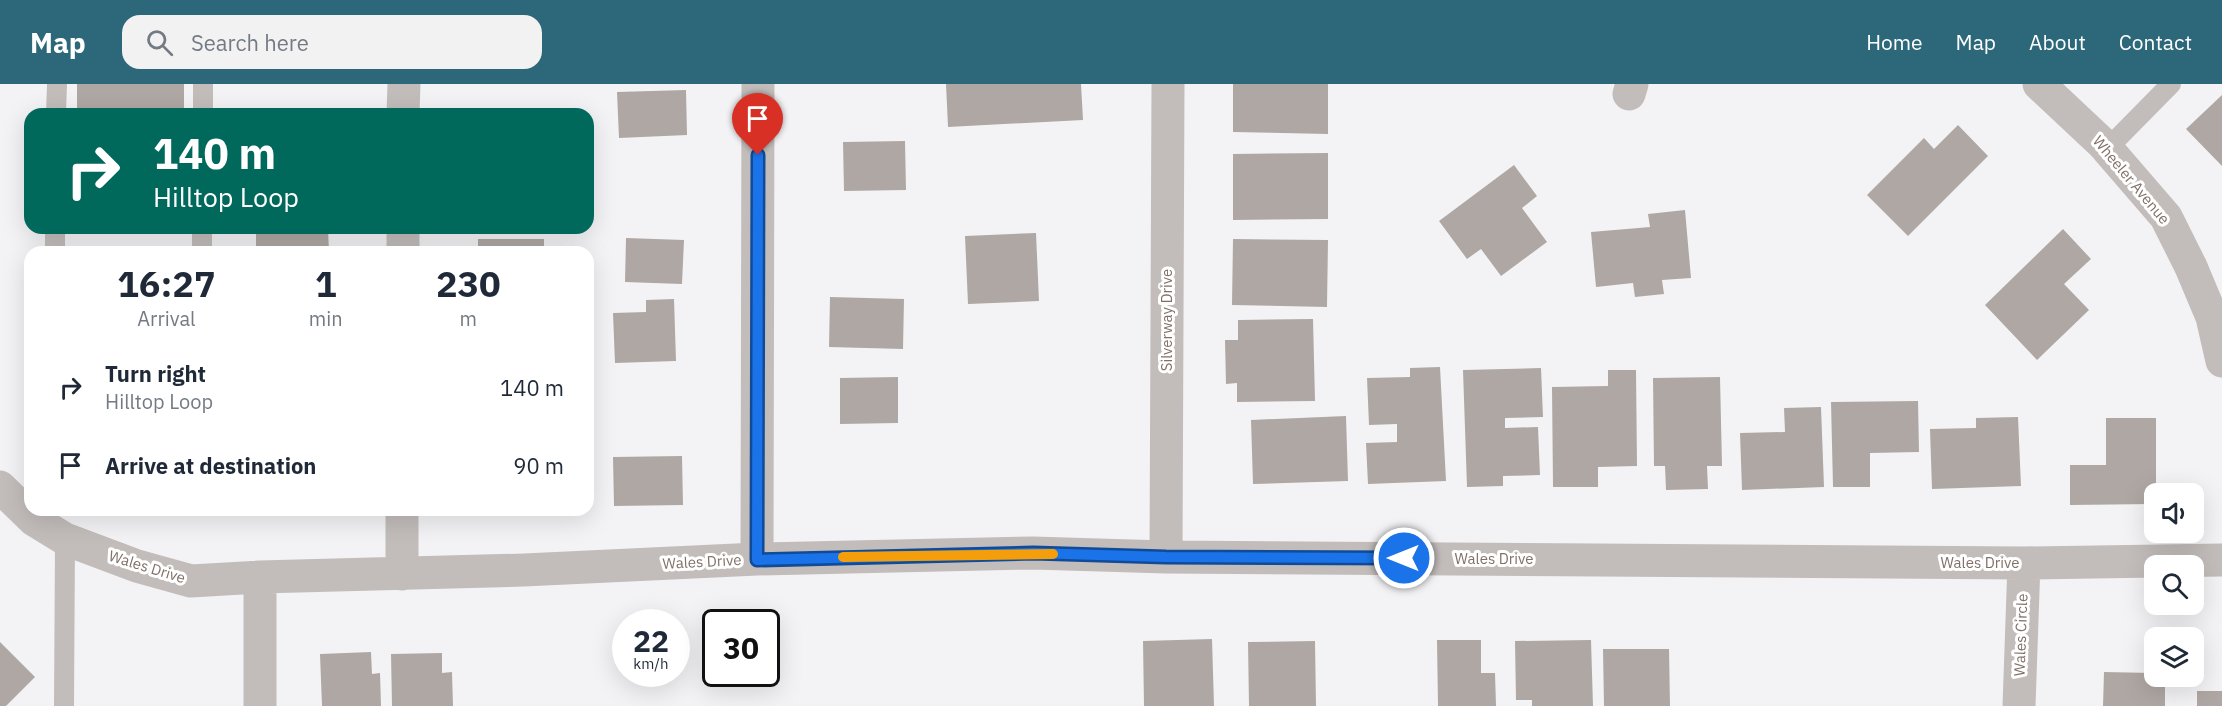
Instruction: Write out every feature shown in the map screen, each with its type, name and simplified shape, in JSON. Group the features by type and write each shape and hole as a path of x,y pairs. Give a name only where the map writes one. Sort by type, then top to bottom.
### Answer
{"street":[{"path":"404,84 404,108"},
{"path":"757,560 758,84"},
{"name":"Silverway Drive","path":"1166,557 1168,84"},
{"name":"Wheeler Avenue","path":"2039,84 2107,149 2166,217 2214,305 2212,317 2222,361"},
{"name":"Wales Drive","path":"0,487 24,510"},
{"name":"Wales Drive","path":"30,516 34,520 56,527 137,566 191,581 757,560 1033,553 1166,557 2024,563 2222,560"},
{"path":"402,516 402,574"},
{"name":"Wales Circle","path":"2019,706 2024,563"},
{"path":"260,577 260,706"}],"lane":[{"path":"56,108 57,84"},
{"path":"203,84 203,108"},
{"path":"2107,149 2171,84"},
{"path":"56,527 64,706"}],"building":[{"path":"77,84 184,84 184,108 77,108"},
{"path":"946,84 1081,84 1083,120 948,127"},
{"path":"1233,84 1328,84 1328,134 1233,132"},
{"path":"686,90 687,135 619,138 617,92"},
{"path":"2222,95 2222,166 2186,129"},
{"path":"1958,125 1988,156 1908,236 1867,195 1924,138 1934,149"},
{"path":"905,141 906,190 844,191 843,142"},
{"path":"1328,153 1328,219 1233,220 1233,154"},
{"path":"1514,165 1537,196 1522,208 1547,242 1501,276 1481,249 1467,259 1439,221"},
{"path":"1685,210 1691,278 1662,280 1664,294 1635,297 1633,283 1596,287 1591,232 1650,227 1648,214"},
{"path":"2063,229 2091,259 2064,284 2089,310 2037,360 1985,305"},
{"path":"1036,233 1039,301 968,304 965,236"},
{"path":"256,234 328,234 329,246 256,246"},
{"path":"626,238 684,240 682,284 625,282"},
{"path":"478,239 544,239 544,246 478,246"},
{"path":"1233,239 1328,240 1327,307 1232,305"},
{"path":"830,297 904,299 903,349 829,347"},
{"path":"674,299 676,361 615,363 613,313 646,312 646,300"},
{"path":"1313,319 1315,401 1237,402 1237,383 1226,384 1225,340 1238,340 1238,320"},
{"path":"1440,367 1446,481 1368,484 1366,443 1397,442 1397,424 1369,425 1367,378 1410,377 1410,368"},
{"path":"1541,368 1543,417 1505,418 1505,428 1538,427 1540,475 1503,476 1503,486 1467,487 1463,370"},
{"path":"1608,370 1636,370 1637,466 1598,467 1598,487 1553,487 1552,387 1608,386"},
{"path":"898,377 898,423 840,424 840,378"},
{"path":"1720,377 1722,466 1707,466 1708,489 1666,490 1665,466 1654,466 1653,378"},
{"path":"1918,401 1919,452 1870,453 1870,487 1833,487 1831,402"},
{"path":"1821,407 1824,487 1742,490 1740,433 1785,432 1784,408"},
{"path":"1346,416 1348,481 1253,484 1251,420"},
{"path":"2018,417 2021,486 1932,489 1930,429 1976,428 1976,418"},
{"path":"2106,418 2156,418 2156,483 2144,483 2144,504 2070,505 2070,465 2106,465"},
{"path":"682,456 683,505 614,506 613,457"},
{"path":"1212,639 1214,706 1144,706 1143,641"},
{"path":"1437,640 1481,640 1481,673 1495,673 1496,706 1438,706"},
{"path":"1591,640 1593,706 1532,706 1532,700 1516,700 1515,641"},
{"path":"1315,641 1316,706 1249,706 1248,642"},
{"path":"0,642 35,677 6,706 0,706"},
{"path":"1603,649 1669,649 1670,706 1604,706"},
{"path":"371,652 372,674 380,673 381,706 322,706 320,654"},
{"path":"442,653 442,673 452,672 453,706 392,706 391,654"},
{"path":"2104,672 2144,673 2144,687 2165,687 2165,706 2103,706"},
{"path":"2197,691 2222,691 2222,706 2197,706"}],"slow traffic":[{"path":"843,557 1053,554"}],"route":[{"path":"758,155 757,560 1033,553 1166,557 1404,558"}]}
